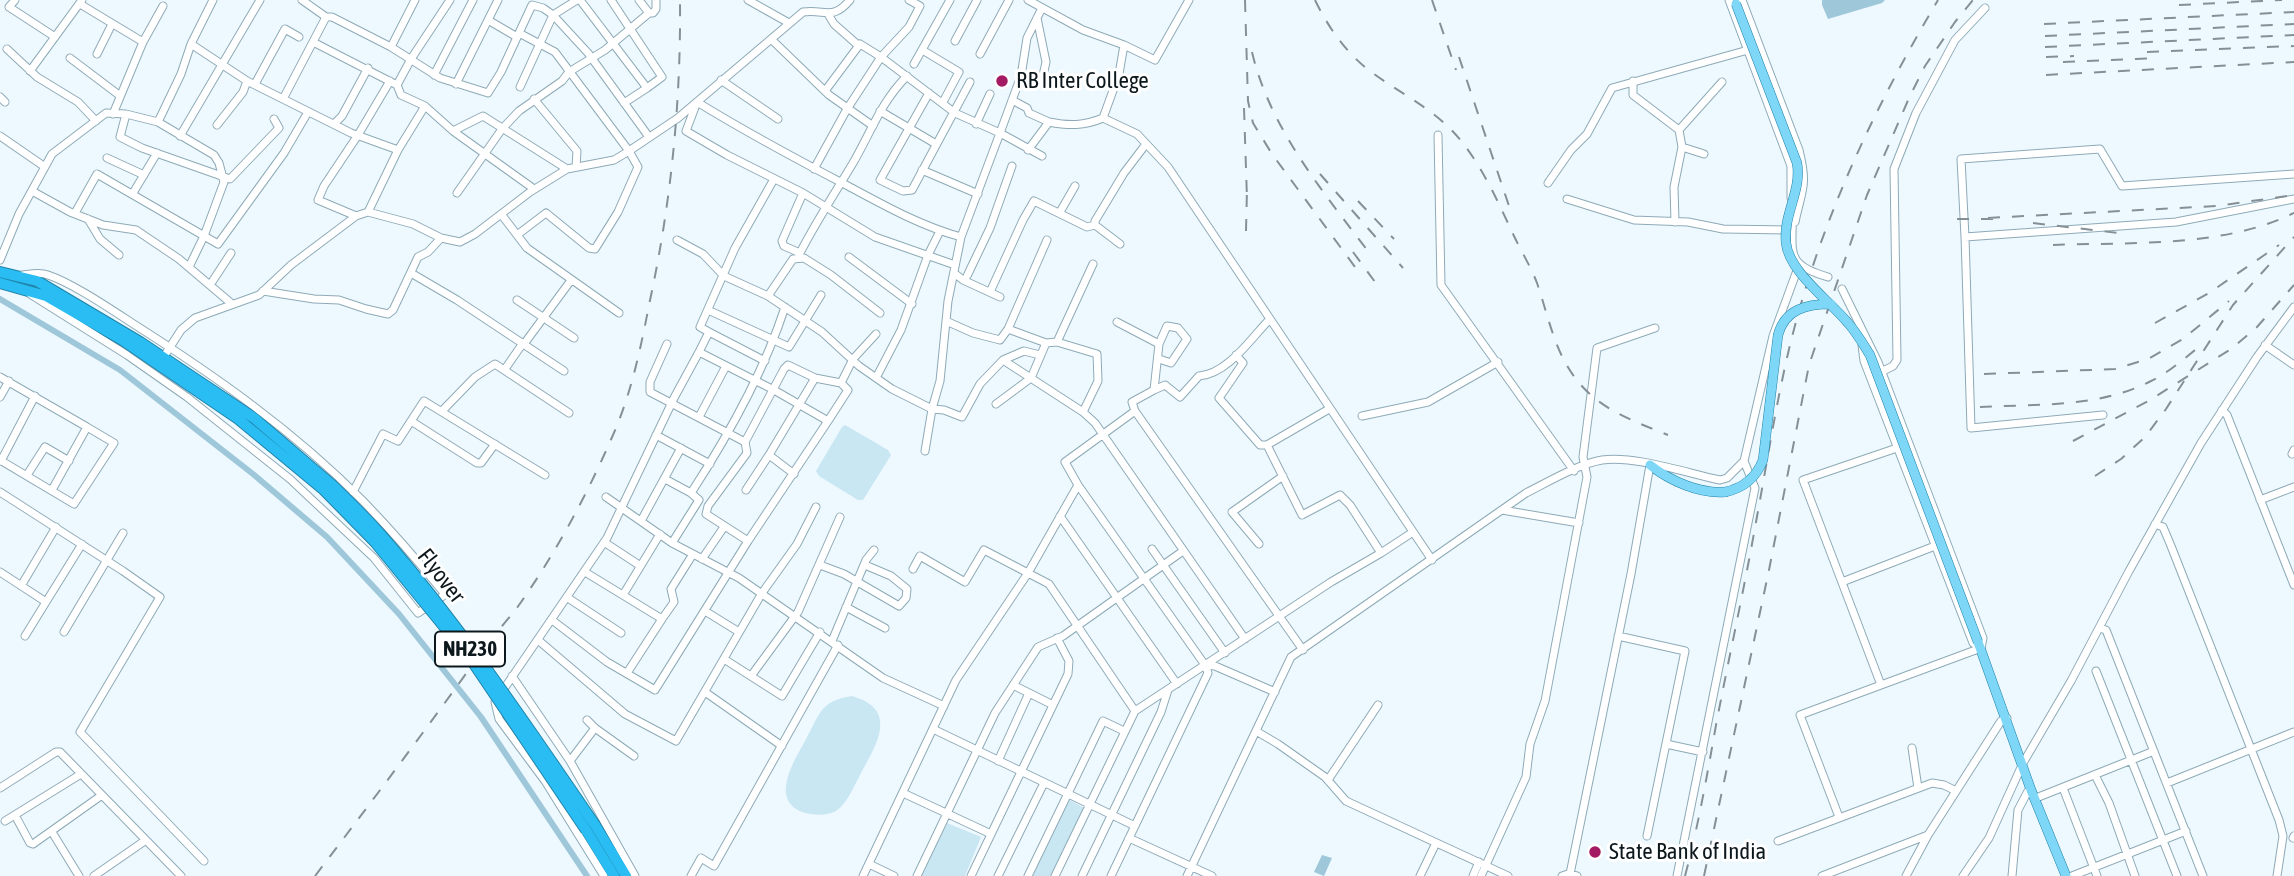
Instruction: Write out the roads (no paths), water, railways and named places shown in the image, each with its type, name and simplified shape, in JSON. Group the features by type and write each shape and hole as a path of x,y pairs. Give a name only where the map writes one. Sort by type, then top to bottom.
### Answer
{"highway":[{"name":"NH230","path":"9,278 47,296 206,392"},
{"name":"NH230","path":"0,283 9,278 37,281 163,358"},
{"path":"124,341 127,355"},
{"name":"Flyover","path":"163,358 324,490 375,542 467,654 626,876"},
{"path":"187,397 206,392"},
{"name":"Flyover","path":"206,392 254,418 331,484 382,536 510,701 590,828 614,876"}],"main road":[{"path":"1736,1 1797,163 1798,188 1786,231 1788,254 1798,270 1858,336 1870,355 2066,876"},
{"path":"1650,465 1661,474 1709,492 1725,492 1755,476 1761,465 1778,335 1783,322 1801,307 1831,304"}],"street":[{"path":"15,0 9,7 55,37"},
{"path":"158,122 213,0"},
{"path":"180,136 260,0"},
{"path":"302,0 326,17 332,17 391,47 434,75 488,93 501,72 532,5 543,8 553,15 592,58 649,137"},
{"path":"391,47 415,0"},
{"path":"356,216 318,200 324,186 450,0"},
{"path":"434,75 474,0"},
{"path":"456,84 498,0"},
{"path":"520,87 553,15 578,0 647,88"},
{"path":"611,0 662,77 624,103"},
{"path":"639,0 649,13"},
{"path":"457,193 502,129 519,111 562,81 569,72 613,44 649,13 653,13 656,0"},
{"path":"748,0 789,23"},
{"path":"163,358 181,330 195,318 259,295 291,265 356,216 368,212 413,224 441,238 460,242 475,234 534,189 571,168 614,160 629,151 678,118 803,12 840,12 850,0"},
{"path":"814,169 847,109 881,57 909,27 920,6 909,0"},
{"path":"914,64 924,51 950,0"},
{"path":"954,41 977,0"},
{"path":"981,54 1009,0"},
{"path":"1028,0 1040,4 1083,30 1155,60 1189,0"},
{"path":"1736,1 1748,50 1791,166 1793,253 1799,264 1811,273 1826,277"},
{"path":"1736,1 1804,170 1805,189 1793,230"},
{"path":"30,71 81,2 143,42"},
{"path":"1040,4 1037,25 1046,62 1042,80 1045,85"},
{"path":"113,114 143,42 163,6"},
{"path":"1881,372 1893,366 1897,360 1894,169 1916,113 1955,40 1985,8"},
{"path":"828,14 834,24 859,46 860,44 881,57 955,113 1042,156"},
{"path":"283,99 326,17"},
{"path":"925,451 940,381 946,321 961,237 1021,76 1027,38 1037,18"},
{"path":"488,20 555,52 638,167 618,212 595,249 589,248 546,213 517,235"},
{"path":"97,54 112,24"},
{"path":"218,125 251,83 285,29 299,37"},
{"path":"771,39 825,91 873,126"},
{"path":"313,42 393,83 401,95 425,106 453,131 534,189"},
{"path":"191,44 251,83 358,135 398,150"},
{"path":"1012,100 1029,104 1029,113 1049,122 1088,125 1103,118 1119,74 1124,45"},
{"path":"825,91 859,46"},
{"path":"7,50 30,71 78,102 96,121"},
{"path":"1548,183 1571,150 1587,134 1612,88 1748,50"},
{"path":"924,51 959,72 943,102"},
{"path":"70,58 119,95"},
{"path":"334,124 342,116 368,68"},
{"path":"803,193 782,241 784,246 800,253 880,110 891,92 907,76"},
{"path":"721,80 778,119"},
{"path":"1633,81 1633,95 1679,130 1682,147 1674,187 1675,222"},
{"path":"929,93 880,180 903,191 912,190 971,82"},
{"path":"1679,130 1722,82"},
{"path":"976,124 990,94"},
{"path":"534,99 578,150 571,168"},
{"path":"697,102 755,138 814,169 940,231 961,237"},
{"path":"697,102 686,131 803,193 875,237 928,255 955,269 963,280 1000,297"},
{"path":"368,212 398,150 425,106"},
{"path":"880,110 936,144"},
{"path":"75,213 97,174 218,244 284,153 308,112"},
{"path":"0,260 52,154 106,113 126,114 158,122 214,155 219,163 224,183 189,267"},
{"path":"126,114 120,137 230,179 279,128 274,119"},
{"path":"453,131 483,116 571,168"},
{"path":"1103,118 1137,134 1168,167 1432,560"},
{"path":"1028,150 1049,122"},
{"path":"1438,135 1441,285 1574,471"},
{"path":"0,136 45,167"},
{"path":"990,292 1034,201 1087,227 1094,225 1124,173 1146,144"},
{"path":"1682,147 1704,154"},
{"path":"2103,415 1971,428 1961,159 2100,149 2122,186 2294,174"},
{"path":"133,193 157,153"},
{"path":"107,158 144,175"},
{"path":"967,276 990,228 1012,166"},
{"path":"922,170 978,194"},
{"path":"765,361 700,327 743,233 774,178"},
{"path":"1060,212 1075,186"},
{"path":"32,191 103,225 135,230 189,267 232,304"},
{"path":"1965,237 2176,222 2294,199"},
{"path":"1567,200 1634,220 1688,222 1723,229 1793,230"},
{"path":"501,214 527,248 619,313"},
{"path":"88,219 100,239 119,255"},
{"path":"1094,225 1120,244"},
{"path":"876,378 901,330 928,255 940,231"},
{"path":"263,291 339,300 388,314 393,310 418,257 441,238"},
{"path":"677,240 703,254 724,276 768,296 804,320 892,389 933,409 962,416 980,384 1003,360 1024,351 1040,355"},
{"path":"946,321 998,341 1008,329 1047,240"},
{"path":"210,285 231,253"},
{"path":"849,257 912,304"},
{"path":"768,296 793,259 804,258 880,313"},
{"path":"1057,342 1093,264"},
{"path":"1187,876 1291,657 1526,493 1574,471 1599,461 1612,460 1640,462 1720,480 1732,474 1744,461 1773,336 1799,264"},
{"path":"41,273 49,275 112,310 244,398 304,446 353,492 408,549 444,593 443,596 418,613 374,558 290,479 187,397 9,278 41,273"},
{"path":"411,273 564,371"},
{"path":"505,369 569,283"},
{"path":"1839,817 1800,715 1979,645 1983,638 1881,372 1842,289"},
{"path":"708,310 789,347 821,295"},
{"path":"517,300 574,338"},
{"path":"691,493 710,464 765,361 785,307"},
{"path":"1963,876 1989,838 2023,762 2071,681 2155,524 2222,410 2294,307"},
{"path":"1270,319 1236,355 1210,375 1199,376 1180,397 1165,385 1132,402 1135,411 1303,650"},
{"path":"1117,322 1159,344"},
{"path":"1154,390 1159,344 1167,326 1178,328 1187,339 1171,363 1159,359"},
{"path":"1861,326 1864,361 1973,643 1979,645"},
{"path":"1473,876 1483,864 1526,777 1530,744 1545,701 1587,477 1583,457 1597,348 1655,328"},
{"path":"1008,329 1046,343 1057,342 1097,354 1098,381 1083,412"},
{"path":"604,876 545,781 499,719 495,702 604,542 671,403 709,332"},
{"path":"841,383 853,359 876,334"},
{"path":"996,404 1031,378 1046,343"},
{"path":"667,344 650,382 650,392 745,442"},
{"path":"2265,345 2294,365"},
{"path":"699,352 828,421"},
{"path":"1236,355 1243,363 1219,398 1260,445 1267,444 1329,409"},
{"path":"1003,360 1083,412 1095,423 1245,639"},
{"path":"1362,416 1428,402 1498,362"},
{"path":"442,411 463,388 495,364 569,414"},
{"path":"552,620 607,662 655,690 748,541 848,390 841,383 815,378 788,365 745,442 747,453 708,506 706,514 748,541"},
{"path":"699,417 726,366"},
{"path":"0,377 35,396 114,443 74,504 0,460 35,396"},
{"path":"746,490 815,378"},
{"path":"0,397 9,381"},
{"path":"353,492 383,434 398,441 424,401 545,475"},
{"path":"2222,410 2227,415 2294,585"},
{"path":"1111,876 1208,673 1078,485 1065,462 1135,411"},
{"path":"411,421 477,463 481,463 495,444"},
{"path":"52,490 87,427"},
{"path":"656,435 710,464"},
{"path":"1267,444 1301,515 1340,495 1350,505 1381,553"},
{"path":"27,475 45,447 69,461"},
{"path":"641,521 681,448"},
{"path":"1881,685 1803,480 1897,448"},
{"path":"769,456 794,474"},
{"path":"1677,876 1755,488 1744,461"},
{"path":"1570,875 1650,465"},
{"path":"1259,544 1232,512 1283,476"},
{"path":"665,479 699,500 672,543"},
{"path":"863,876 956,680 1028,573 1078,485"},
{"path":"2260,500 2294,487"},
{"path":"0,492 160,597 80,732 204,861"},
{"path":"606,497 672,543 762,593 883,678 944,706"},
{"path":"538,640 625,714 676,741 762,593 797,544 816,507"},
{"path":"1502,510 1579,523"},
{"path":"1060,516 1177,684"},
{"path":"751,676 798,612 840,517"},
{"path":"2155,524 2162,527 2252,749 2283,836 2277,876"},
{"path":"21,586 56,527"},
{"path":"702,559 724,527"},
{"path":"1055,876 1135,711 1413,532"},
{"path":"64,632 123,533"},
{"path":"623,595 660,534"},
{"path":"604,542 639,565"},
{"path":"25,636 82,544"},
{"path":"1842,582 1935,546"},
{"path":"1152,549 1225,653"},
{"path":"691,876 701,858 714,866 782,746 835,643 856,582 874,550"},
{"path":"913,569 920,556 965,582 984,550 1049,584 1135,711"},
{"path":"917,876 995,713 1038,647 1077,626 1183,551"},
{"path":"626,673 674,602 671,589 693,554"},
{"path":"820,565 844,574 899,606 906,598 907,590 891,576 866,565"},
{"path":"0,572 46,602"},
{"path":"585,572 662,619"},
{"path":"568,598 621,633"},
{"path":"846,607 885,628"},
{"path":"705,611 739,632"},
{"path":"2099,628 2106,630 2203,876"},
{"path":"724,659 782,696 820,632"},
{"path":"1618,636 1685,651 1647,836"},
{"path":"971,876 1068,674 1069,662 1057,638"},
{"path":"1205,665 1215,666 1275,692"},
{"path":"2096,671 2177,876"},
{"path":"512,676 569,761 635,876"},
{"path":"1013,685 1053,705"},
{"path":"1082,876 1161,712 1168,690"},
{"path":"705,692 782,746"},
{"path":"998,761 1029,693"},
{"path":"1328,780 1378,705"},
{"path":"1906,876 1956,791 2001,721 2007,718"},
{"path":"587,720 634,756"},
{"path":"1028,876 1103,721 1124,731"},
{"path":"569,761 596,728"},
{"path":"933,729 1135,826"},
{"path":"1256,731 1328,780 1346,801 1483,864 1497,874 1508,876"},
{"path":"2167,783 2294,732"},
{"path":"1666,744 1703,752"},
{"path":"1912,748 1918,788"},
{"path":"2012,876 2018,810 2028,791 2034,794 2063,788 2154,751"},
{"path":"0,788 58,752 181,876"},
{"path":"5,821 81,774"},
{"path":"2095,775 2109,803 2135,876"},
{"path":"998,876 1044,783"},
{"path":"1778,841 1932,783 1956,791"},
{"path":"2063,788 2098,876"},
{"path":"903,793 991,835"},
{"path":"15,816 31,844 102,795"},
{"path":"2072,876 2186,831"},
{"path":"52,832 79,876"},
{"path":"1822,876 1928,835"},
{"path":"1129,838 1212,876"},
{"path":"94,876 146,840"},
{"path":"1420,876 1436,842"},
{"path":"869,864 894,876"},
{"path":"1481,876 1483,864"}],"waterway":[{"path":"0,299 120,370 253,474 327,537 399,614 481,717 587,876"}],"railway":[{"path":"315,876 533,584 572,519 616,428 639,352 657,267 669,191 679,77 680,0"},
{"path":"1245,0 1248,101 1253,123 1272,154 1355,267"},
{"path":"1315,0 1332,30 1353,56 1442,121 1470,153 1491,188 1532,271 1552,331 1573,375 1605,406 1668,435"},
{"path":"1432,0 1456,70"},
{"path":"1685,876 1702,801 1780,389 1802,299 1851,167 1892,82 1938,0"},
{"path":"1704,876 1809,365 1867,195 1909,98 1925,66 1973,0"},
{"path":"2179,5 2282,0"},
{"path":"2044,24 2294,12"},
{"path":"2045,36 2294,24"},
{"path":"2045,47 2294,35"},
{"path":"2147,52 2294,46"},
{"path":"1252,52 1260,80 1285,134 1317,184 1371,255"},
{"path":"2046,57 2074,56"},
{"path":"1459,57 1510,209"},
{"path":"2063,62 2158,58"},
{"path":"2046,75 2294,62"},
{"path":"1244,108 1247,199"},
{"path":"1320,174 1403,268"},
{"path":"1246,231 1247,189"},
{"path":"1988,218 2217,206 2294,195"},
{"path":"1358,201 1394,239"},
{"path":"2053,245 2144,243 2207,238 2266,224 2294,213"},
{"path":"1957,219 1995,219"},
{"path":"2033,223 2127,234"},
{"path":"2095,476 2121,459 2145,437 2233,305 2294,237"},
{"path":"2155,323 2209,293 2279,245"},
{"path":"1353,252 1378,286"},
{"path":"2073,441 2150,400 2231,349 2257,327 2294,285"},
{"path":"1984,374 2115,369 2148,359 2183,339 2229,301"},
{"path":"1980,407 2045,405 2110,396 2157,378 2200,346"}],"place":[{"name":"RB Inter College","path":"1002,81"},
{"name":"State Bank of India","path":"1595,852"}]}
